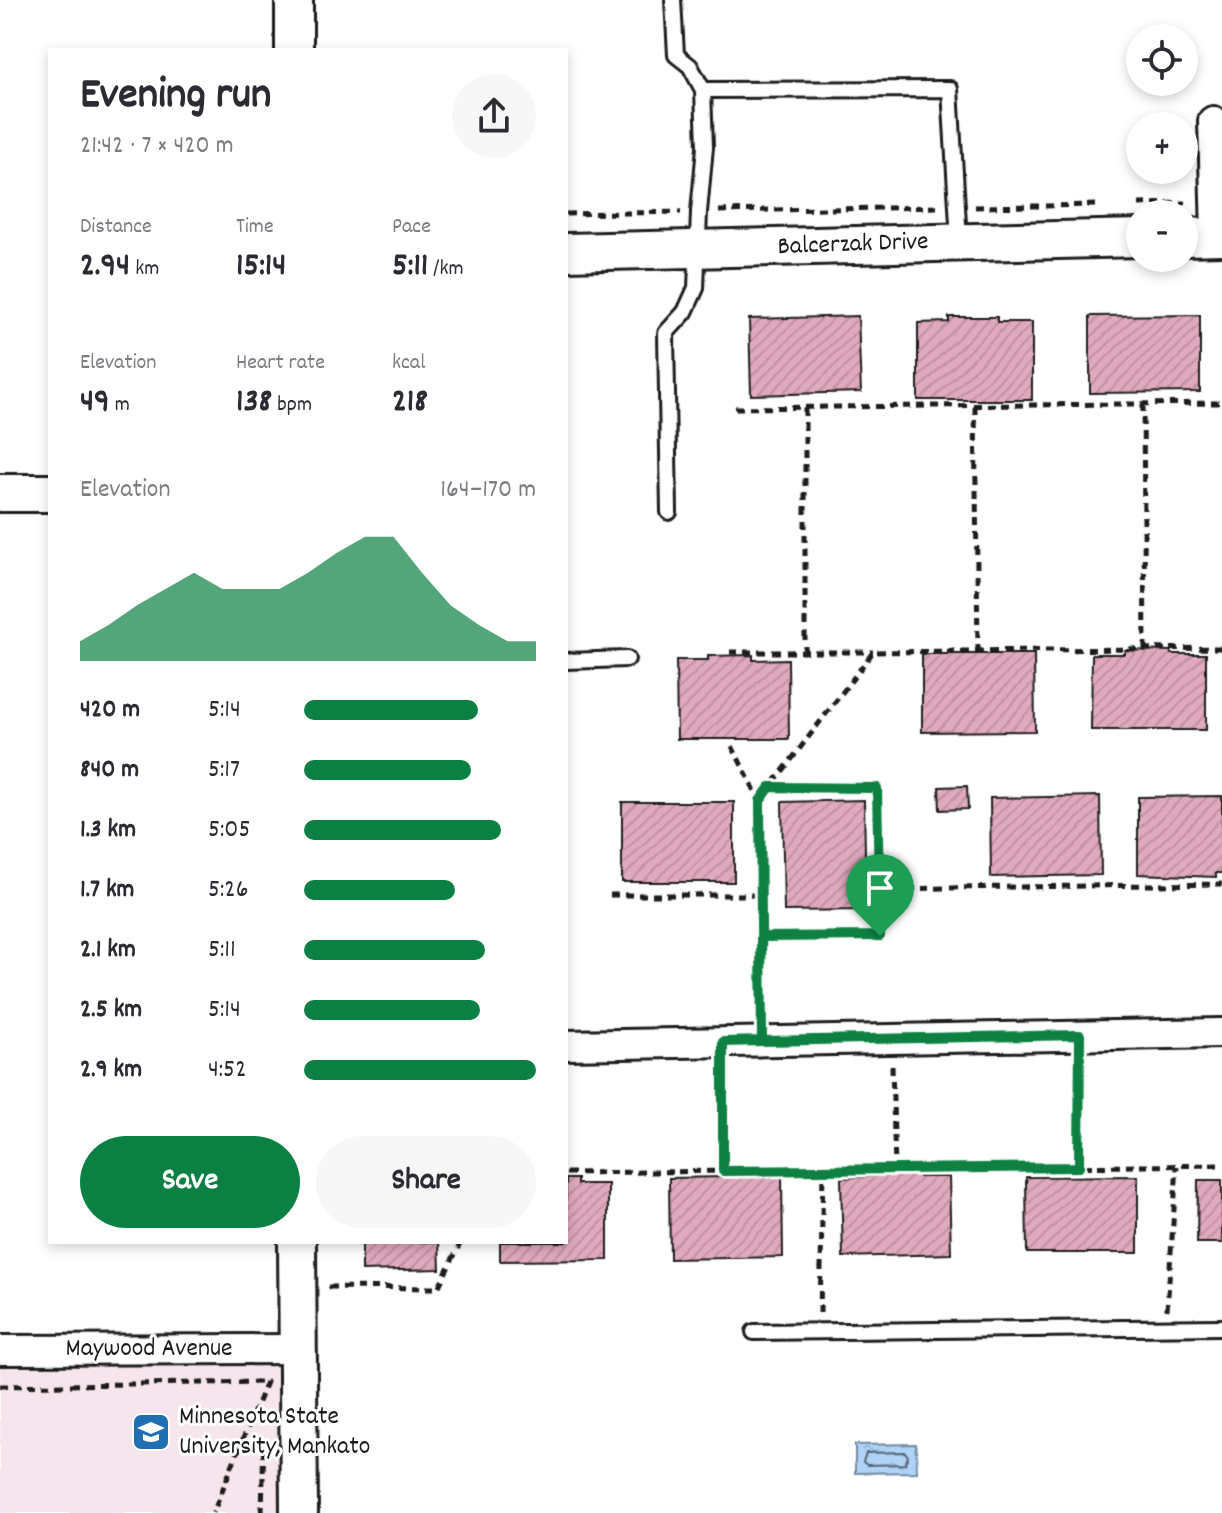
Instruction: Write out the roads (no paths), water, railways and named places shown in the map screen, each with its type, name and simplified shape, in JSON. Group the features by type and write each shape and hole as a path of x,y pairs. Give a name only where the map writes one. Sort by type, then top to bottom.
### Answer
{"street":[{"path":"294,0 294,48"},
{"path":"1209,228 1213,121"},
{"name":"Balcerzak Drive","path":"568,252 699,250 958,224 1126,237"},
{"path":"0,493 48,493"},
{"path":"568,1045 1222,1033"},
{"path":"297,1244 299,1513"},
{"name":"Maywood Avenue","path":"0,1350 298,1349"}],"lane":[{"path":"669,512 666,333 685,312 696,288 705,147 703,90 690,66 676,55 673,0"},
{"path":"703,90 950,89 958,224"},
{"path":"568,661 627,659"},
{"path":"754,1332 1222,1327"}],"water":[{"path":"916,1444 917,1472 855,1473 855,1445"}],"place":[{"name":"Minnesota State University, Mankato","path":"151,1432"}]}
